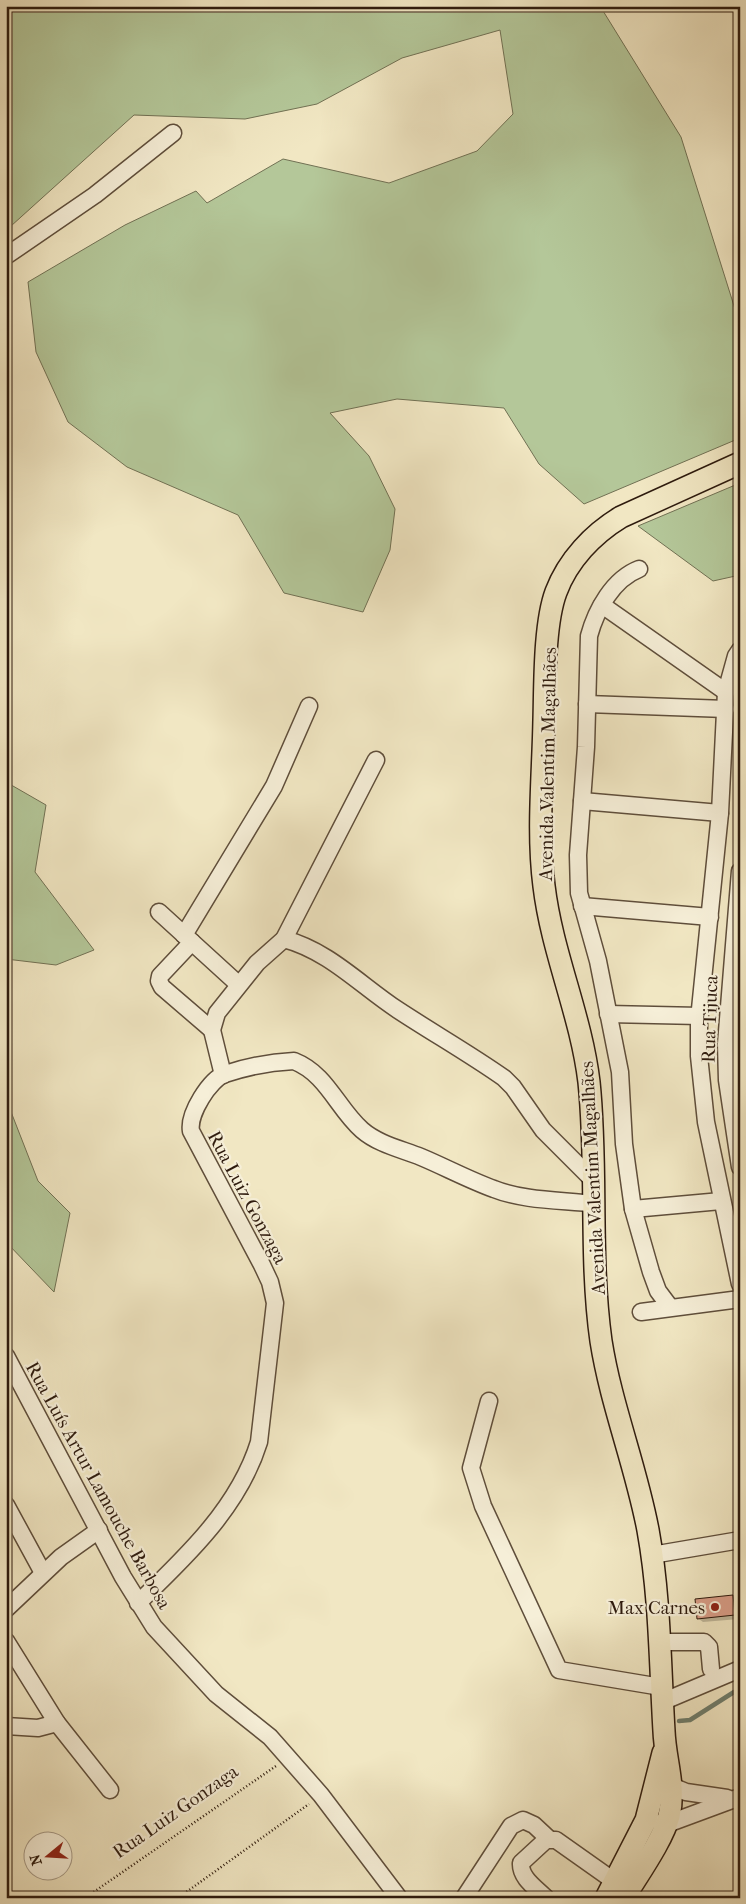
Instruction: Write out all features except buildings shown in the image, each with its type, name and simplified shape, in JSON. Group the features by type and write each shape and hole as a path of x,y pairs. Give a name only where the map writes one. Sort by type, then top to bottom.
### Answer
{"main road":[{"name":"Avenida Valentim Magalhães","path":"615,1892 657,1822 664,1782 665,1745 660,1642 652,1555 643,1507 602,1342 595,1182 585,1054 544,887 541,849 546,668 552,608 562,578 573,560 586,545 608,525 621,517 740,463"}],"street":[{"path":"6,256 95,195 173,133"},
{"path":"640,569 620,580 593,621 589,636 577,875 582,906 598,961 620,1072 624,1144 633,1209 658,1291 670,1307"},
{"path":"602,605 726,692"},
{"path":"740,650 736,656 726,692 720,813 700,1016 699,1056 702,1093 721,1200 740,1284"},
{"path":"587,704 726,709"},
{"path":"212,1030 162,987 158,981 188,938 274,786 309,706"},
{"path":"376,760 284,940 257,963 238,984 217,1013 212,1030 223,1075 294,1061 314,1072 327,1085 362,1129 376,1140 462,1174 494,1190 515,1195 595,1204"},
{"path":"582,801 720,813"},
{"name":"Rua Tijuca","path":"740,871 734,1014 727,1080 740,1167"},
{"path":"582,906 710,918"},
{"path":"159,912 238,984"},
{"path":"284,940 304,945 322,954 396,1008 504,1078 513,1087 543,1130 595,1182"},
{"path":"608,1014 700,1016"},
{"name":"Rua Luiz Gonzaga","path":"138,1602 179,1564 228,1504 253,1460 259,1442 275,1303 262,1265 191,1131 190,1122 200,1100 223,1075"},
{"path":"633,1209 721,1200"},
{"path":"640,1312 740,1300"},
{"name":"Rua Luís Artur Lamouche Barbosa","path":"6,1356 138,1602 154,1627 216,1694 270,1737 321,1795 399,1898"},
{"path":"490,1401 471,1468 484,1506 559,1670 662,1694 740,1669"},
{"path":"6,1506 43,1573"},
{"path":"6,1609 43,1573 99,1530"},
{"path":"652,1555 740,1540"},
{"path":"6,1641 57,1723 110,1790"},
{"path":"660,1642 704,1642 709,1647 711,1669"},
{"path":"6,1726 38,1728 57,1723"},
{"path":"664,1782 697,1795 737,1798"},
{"path":"657,1822 737,1798"},
{"path":"464,1898 511,1826 523,1820 534,1825 549,1839"},
{"path":"546,1898 525,1878 520,1866 543,1841 549,1839 556,1840 615,1892"}],"path":[{"name":"Rua Luiz Gonzaga","path":"85,1898 288,1758"},
{"path":"178,1898 321,1795"}],"green space":[{"path":"6,6 600,6 681,137 740,325 740,438 584,504 539,464 504,408 397,399 330,413 369,456 395,509 390,550 363,612 284,593 238,515 127,467 68,422 36,352 28,282 125,225 196,191 207,203 283,159 389,183 477,151 513,114 500,30 402,58 317,104 245,119 134,115 11,226 6,227"},
{"path":"740,483 740,575 713,581 638,526"},
{"path":"6,782 46,805 35,872 94,950 56,965 6,959"},
{"path":"6,1099 38,1181 70,1213 54,1292 6,1242"}],"waterway":[{"path":"679,1721 690,1720 734,1692 740,1691"}],"place":[{"name":"Max Carnes","path":"715,1607"}]}
